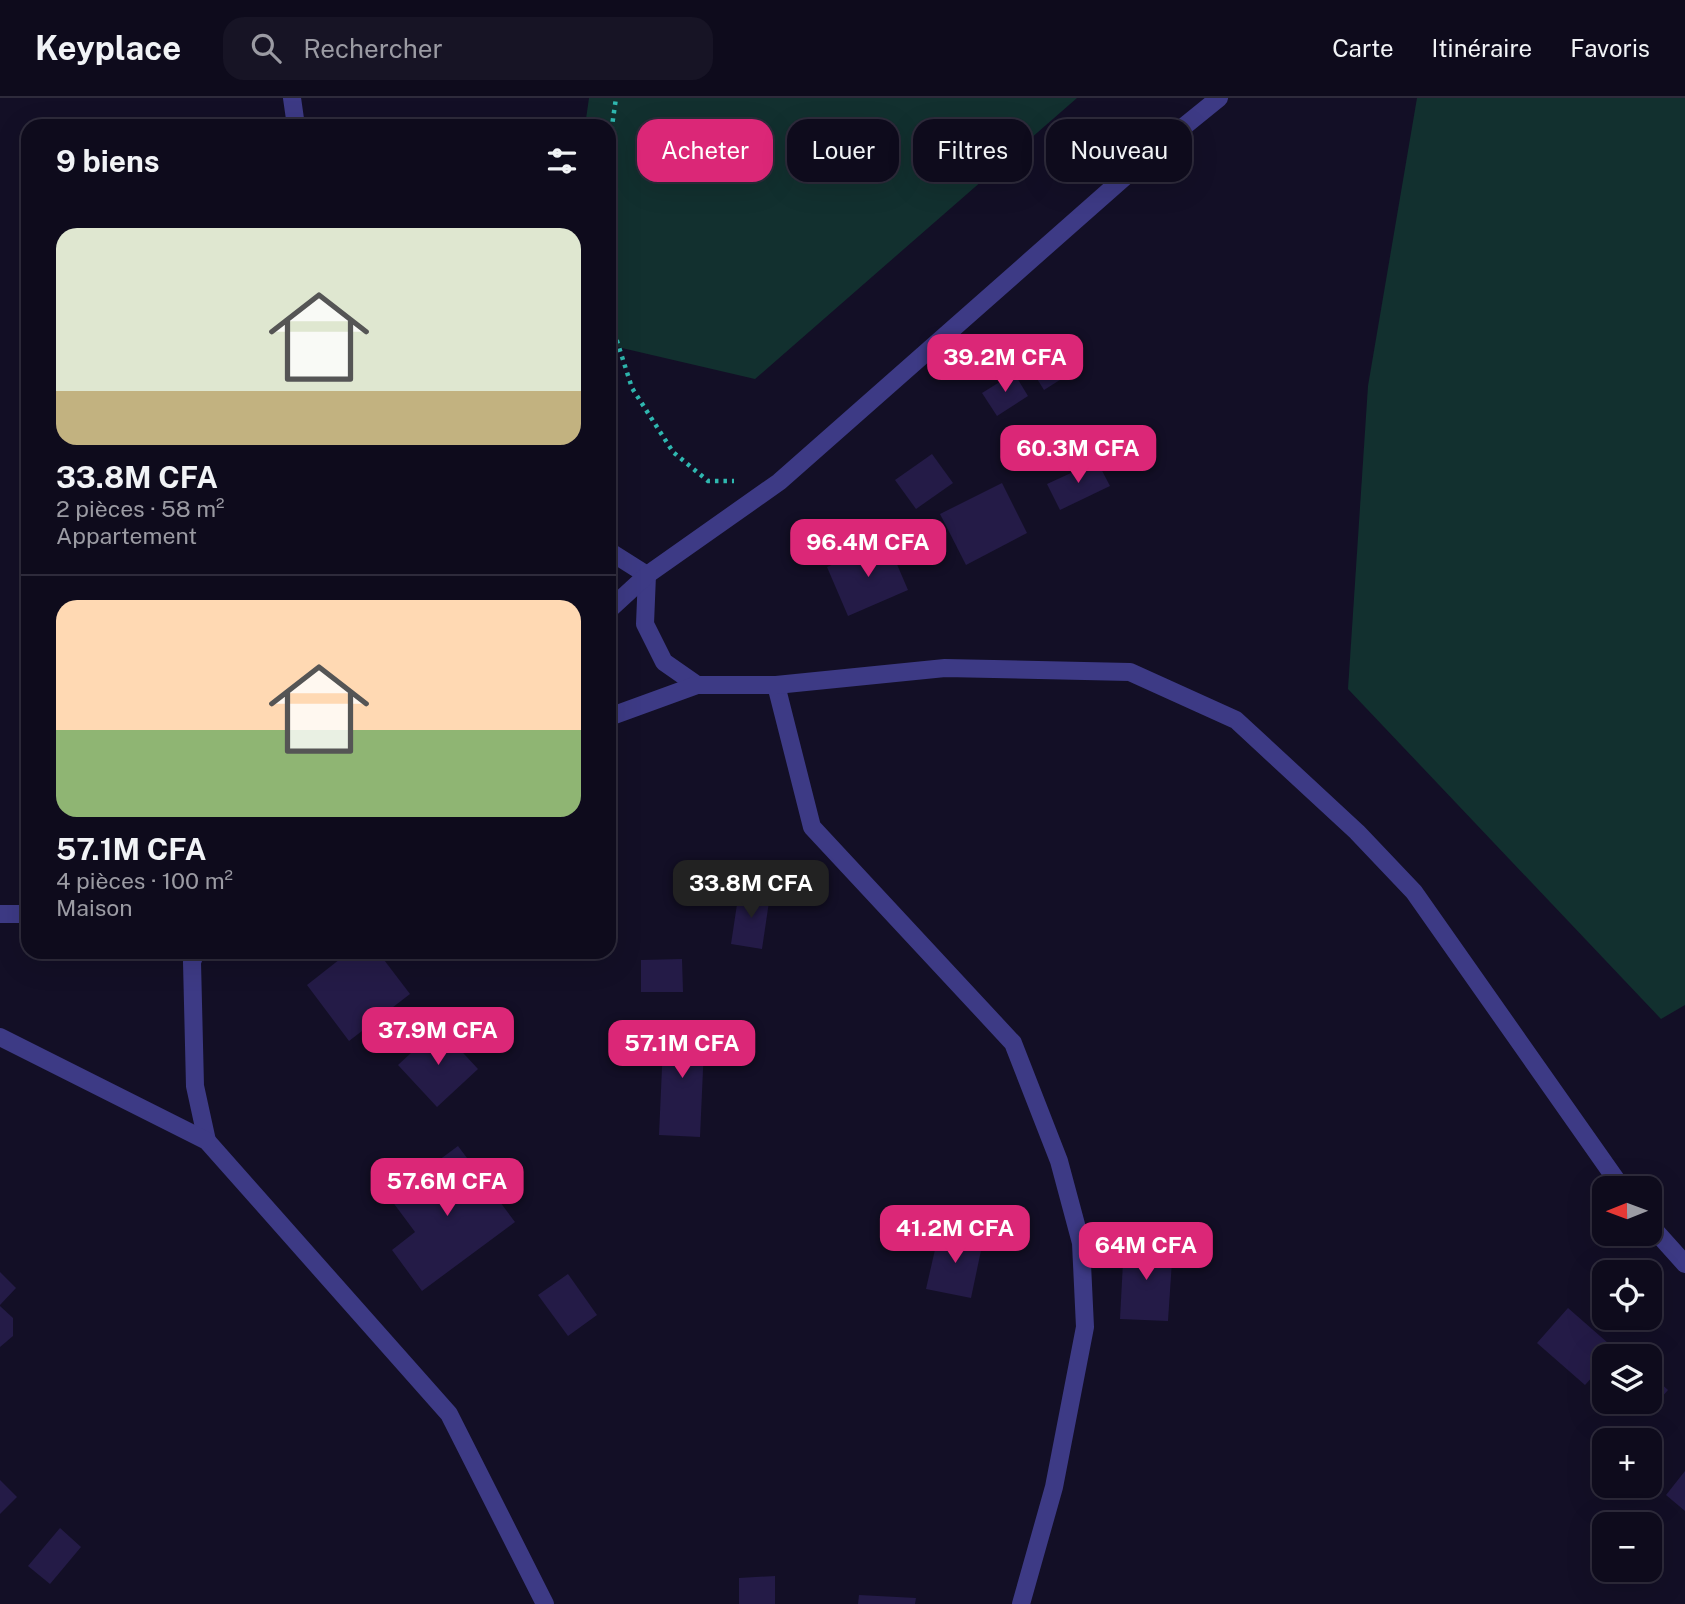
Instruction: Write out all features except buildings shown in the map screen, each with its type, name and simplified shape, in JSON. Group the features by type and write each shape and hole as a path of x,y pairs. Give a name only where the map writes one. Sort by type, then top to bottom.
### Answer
{"street":[{"path":"292,98 295,119"},
{"path":"616,604 647,575 779,482 1161,145 1219,98"},
{"path":"616,555 647,575"},
{"path":"647,575 645,624 664,662 697,685"},
{"path":"616,714 697,685 776,685 945,668 1130,672 1236,720 1357,832 1414,892 1614,1176"},
{"path":"776,685 812,827 1013,1043 1059,1161 1081,1242 1085,1328 1054,1488 1021,1604"},
{"path":"0,914 21,914"},
{"path":"193,959 195,1086 207,1141"},
{"path":"0,1037 207,1141 449,1414 545,1604"},
{"path":"1662,1238 1685,1264"}],"path":[{"path":"613,119 616,98"},
{"path":"616,338 632,387 673,452 708,481 779,482"}],"green space":[{"path":"589,98 1077,98 1053,119 1046,119 1046,125 1032,137 1032,119 913,119 913,182 981,182 755,379 616,347 616,119 586,119"},
{"path":"1417,98 1685,98 1685,1005 1661,1019 1348,689 1368,386"}]}
